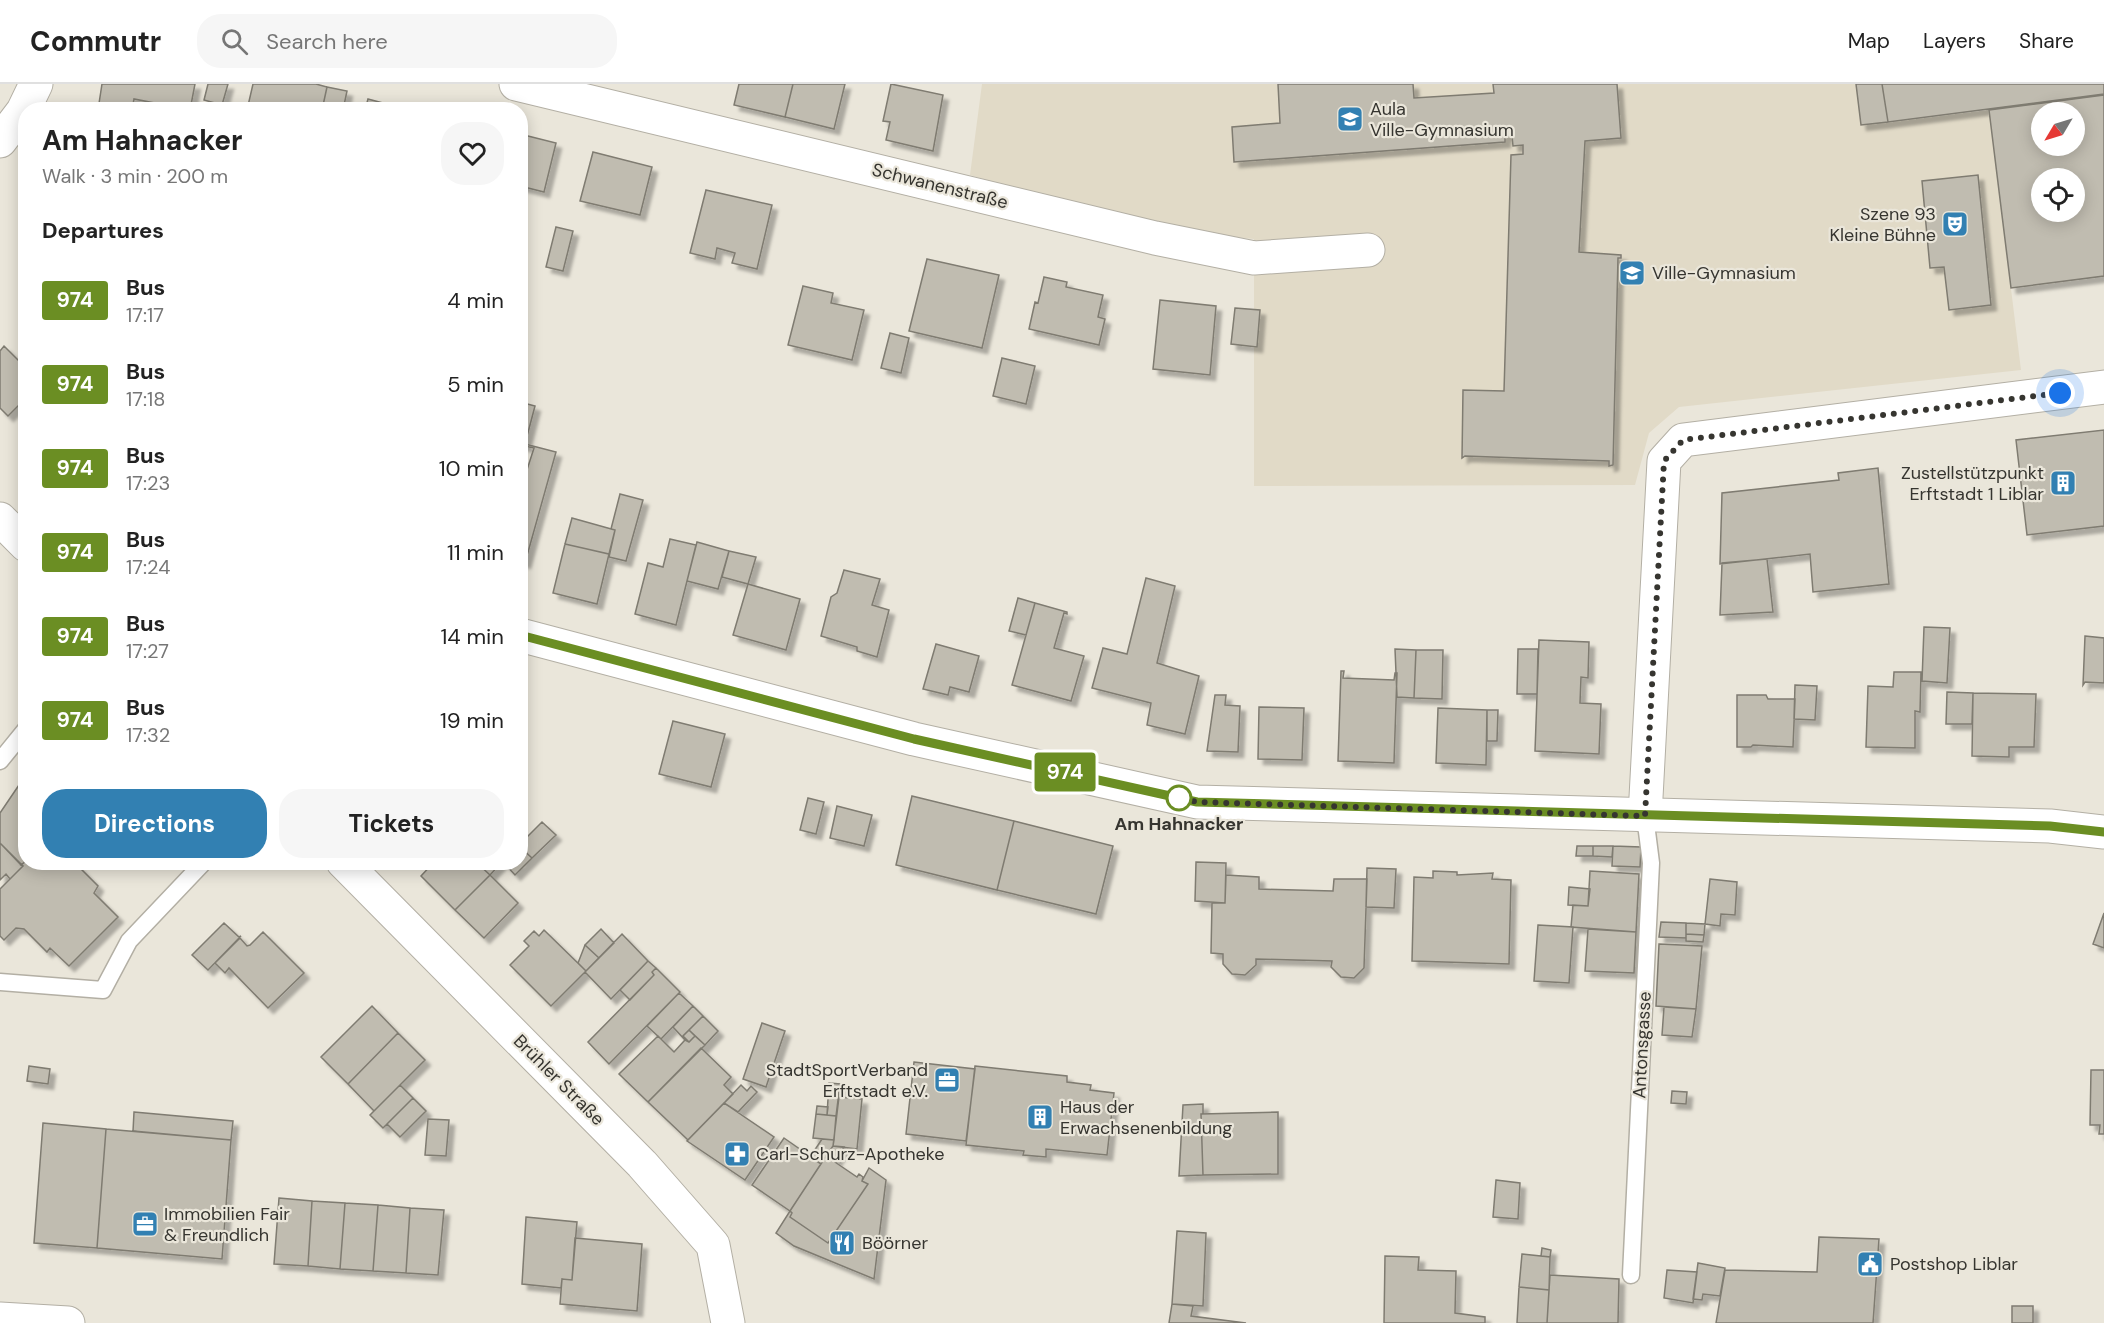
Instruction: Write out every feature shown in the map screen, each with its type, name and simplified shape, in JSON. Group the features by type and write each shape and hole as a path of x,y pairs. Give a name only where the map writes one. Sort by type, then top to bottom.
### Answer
{"street":[{"path":"27,102 36,84"},
{"name":"Schwanenstraße","path":"516,84 1155,238 1254,258 1368,250"},
{"path":"0,141 18,118"},
{"path":"1645,816 1664,461 1683,440 2104,387"},
{"path":"0,519 18,536"},
{"path":"528,637 914,739 1197,802 2050,826 2104,832"},
{"name":"Brühler Straße","path":"351,870 642,1164 713,1245 728,1323"},
{"path":"0,1319 68,1323"}],"lane":[{"path":"0,761 18,739"},
{"name":"Antonsgasse","path":"1631,1275 1651,863 1645,816"},
{"path":"0,982 103,990 129,941 196,870"}],"shaded area":[{"name":"Ville-Gymnasium","path":"982,84 1882,84 1888,122 1989,110 2021,370 1679,407 1649,433 1635,485 1254,486 1254,239 1153,228 970,175"}],"building":[{"path":"102,84 195,84 192,102 149,102 134,99 133,102 99,102"},
{"path":"208,84 228,84 223,102 204,100"},
{"path":"253,84 316,84 327,87 324,102 249,102"},
{"path":"739,84 793,84 785,117 734,105"},
{"path":"793,84 845,84 834,129 785,117"},
{"path":"891,84 943,95 933,151 886,140 890,122 883,121"},
{"path":"1278,84 1413,84 1414,98 1494,93 1493,84 1617,84 1621,138 1585,141 1579,252 1621,255 1621,258 1618,258 1613,465 1609,466 1609,461 1465,456 1462,458 1463,390 1504,391 1511,155 1523,154 1523,145 1513,146 1512,136 1505,136 1505,142 1234,162 1232,127 1280,123"},
{"path":"1856,84 1882,84 1888,122 1861,125"},
{"path":"1882,84 2104,84 2104,94 1888,122"},
{"path":"327,87 347,91 345,102 324,102"},
{"path":"2104,95 2104,276 2011,288 1989,110 2031,105 2031,156 2085,156 2085,102 2050,102"},
{"path":"528,136 556,143 544,192 528,188"},
{"path":"593,152 652,167 640,215 580,201"},
{"name":"Szene 93 Kleine Bühne","path":"1978,175 1991,305 1949,310 1944,267 1930,268 1922,181"},
{"path":"706,190 772,205 757,269 732,263 735,253 717,248 715,259 690,253"},
{"path":"556,227 573,231 563,271 546,267"},
{"path":"927,259 999,275 982,348 909,331"},
{"path":"1044,277 1067,282 1066,287 1103,295 1098,317 1105,319 1099,345 1029,329"},
{"path":"803,286 833,293 831,303 864,310 852,360 788,345"},
{"path":"1160,300 1216,306 1210,375 1153,369"},
{"path":"1235,308 1260,310 1257,347 1231,344"},
{"path":"890,333 909,338 901,373 881,368"},
{"path":"4,346 18,360 18,406 8,416 0,408 0,351"},
{"path":"1002,358 1035,366 1026,404 993,396"},
{"path":"528,404 535,406 528,433"},
{"name":"Zustellstützpunkt Erftstadt 1 Liblar","path":"2104,430 2104,526 2027,535 2016,440"},
{"path":"528,445 556,452 528,552 528,467 534,448"},
{"path":"1878,468 1889,584 1813,592 1810,554 1720,564 1722,493 1839,480 1838,473"},
{"path":"620,494 643,500 626,561 609,557 615,530 611,529"},
{"path":"572,518 615,530 609,554 565,544"},
{"path":"670,539 696,545 676,625 635,614 648,563 663,567"},
{"path":"697,542 729,551 718,589 687,581"},
{"path":"565,544 609,554 597,604 553,593"},
{"path":"729,551 756,557 748,584 722,577"},
{"path":"1767,559 1773,612 1720,615 1722,563"},
{"path":"844,570 880,579 872,605 889,610 877,657 857,651 857,647 821,636 831,597 837,593"},
{"path":"1146,578 1175,586 1157,663 1199,676 1185,734 1147,725 1151,703 1092,688 1103,648 1127,654"},
{"path":"748,584 800,599 786,650 733,635"},
{"path":"1018,598 1035,603 1026,635 1009,631"},
{"path":"1035,603 1067,612 1067,614 1064,613 1054,648 1084,656 1071,701 1012,685"},
{"path":"1924,627 1950,628 1947,683 1922,681"},
{"path":"2085,636 2104,638 2104,683 2085,682 2083,685"},
{"path":"1539,640 1589,642 1588,678 1581,677 1580,703 1601,704 1599,754 1535,751"},
{"path":"936,644 979,656 969,692 950,687 948,695 923,689"},
{"path":"1395,649 1416,650 1414,698 1397,697"},
{"path":"1518,649 1538,649 1537,694 1517,694"},
{"path":"1416,650 1443,650 1442,699 1414,698"},
{"path":"1341,671 1344,671 1343,678 1394,680 1395,673 1397,673 1394,763 1338,761"},
{"path":"1894,672 1921,672 1920,712 1915,711 1915,748 1866,747 1868,686 1893,687"},
{"path":"1795,685 1817,686 1815,720 1794,719"},
{"path":"1947,692 1973,693 1972,724 1946,724"},
{"path":"1973,693 2036,694 2034,747 2009,747 2009,757 1972,756"},
{"path":"1215,695 1226,695 1225,705 1240,706 1238,752 1207,751"},
{"path":"1737,695 1766,695 1768,699 1795,699 1793,747 1753,745 1737,747"},
{"path":"1259,707 1304,708 1302,760 1258,759"},
{"path":"1438,708 1487,710 1486,765 1436,763"},
{"path":"1487,710 1498,710 1497,741 1487,741"},
{"path":"673,721 725,734 711,787 659,774"},
{"path":"18,786 18,862 0,843 0,813"},
{"path":"912,796 1014,821 997,890 896,865"},
{"path":"808,798 824,802 816,834 800,830"},
{"path":"837,806 872,815 864,846 830,838"},
{"path":"1014,821 1113,846 1096,914 997,890"},
{"path":"542,822 556,835 532,858 528,854 528,836"},
{"path":"0,843 18,861 19,870 10,879 6,874 0,880"},
{"path":"1577,846 1593,846 1593,856 1576,856"},
{"path":"1593,846 1613,846 1612,857 1593,856"},
{"path":"1613,846 1641,847 1640,867 1612,866"},
{"path":"1196,862 1226,863 1225,903 1195,901"},
{"path":"1367,868 1396,869 1394,908 1366,907"},
{"path":"19,870 82,870 98,886 94,893 118,917 69,966 50,948 47,952 24,929 16,928 4,940 0,936 0,889"},
{"path":"427,870 485,870 490,875 455,910 421,876"},
{"path":"485,870 495,870 490,875"},
{"path":"510,870 520,870 515,875"},
{"path":"1433,871 1457,872 1457,875 1493,873 1492,879 1511,880 1509,964 1412,961 1414,877 1433,878"},
{"path":"1590,871 1639,874 1636,932 1571,927 1573,905 1588,906"},
{"path":"490,875 518,903 484,938 455,910"},
{"path":"1226,875 1259,877 1259,889 1333,891 1334,879 1367,879 1364,968 1354,978 1341,977 1331,967 1332,961 1256,959 1256,965 1245,975 1232,974 1223,964 1223,954 1211,953 1212,903 1225,903"},
{"path":"1710,879 1737,882 1735,915 1721,914 1720,926 1705,924"},
{"path":"1569,887 1590,889 1588,906 1568,905"},
{"path":"2104,913 2104,948 2093,944"},
{"path":"1661,922 1686,923 1686,938 1659,937"},
{"path":"224,923 239,937 241,936 208,970 192,955"},
{"path":"1686,923 1705,924 1704,935 1686,934"},
{"path":"1538,925 1573,927 1569,983 1534,981"},
{"path":"601,929 614,943 599,958 585,945"},
{"path":"1588,929 1636,932 1634,973 1585,971"},
{"path":"544,930 586,971 551,1006 510,965 529,946 524,941 534,931 539,936"},
{"path":"263,932 304,973 268,1008 229,968 225,973 215,963 240,938 247,946"},
{"path":"622,934 648,961 611,999 585,972"},
{"path":"1686,934 1704,935 1703,942 1686,941"},
{"path":"1659,944 1702,946 1696,1009 1656,1006"},
{"path":"585,945 599,958 586,971 578,963"},
{"path":"648,961 656,968 652,972 654,975 630,1000 620,990"},
{"path":"656,968 680,992 609,1064 588,1042 654,975 652,972"},
{"path":"679,993 693,1006 661,1039 647,1026"},
{"path":"372,1006 398,1033 348,1084 321,1057"},
{"path":"693,1006 703,1016 683,1036 685,1040 673,1027"},
{"path":"1664,1007 1696,1009 1692,1037 1662,1035"},
{"path":"703,1016 718,1031 705,1045 689,1030"},
{"path":"762,1023 785,1031 766,1087 743,1079"},
{"path":"689,1030 695,1036 689,1042 683,1036"},
{"path":"398,1033 425,1060 374,1111 348,1084"},
{"path":"658,1036 674,1052 685,1040 689,1042 695,1036 705,1045 648,1102 619,1074"},
{"path":"701,1048 731,1077 724,1085 733,1094 688,1140 648,1102"},
{"path":"914,1062 975,1069 966,1141 906,1134"},
{"path":"29,1066 50,1069 48,1084 27,1081"},
{"name":"Haus der Erwachsenenbildung","path":"975,1066 1067,1076 1067,1082 1091,1085 1090,1090 1114,1093 1107,1155 1046,1149 1046,1157 1023,1155 1024,1151 966,1145"},
{"path":"2091,1070 2104,1070 2104,1134 2099,1134 2100,1125 2090,1125"},
{"path":"829,1083 840,1084 836,1116 827,1115"},
{"path":"400,1085 413,1098 383,1128 370,1115"},
{"path":"741,1085 747,1091 751,1086 757,1092 738,1112 724,1103"},
{"path":"1672,1091 1687,1092 1686,1104 1671,1103"},
{"path":"839,1097 862,1099 857,1149 833,1146"},
{"path":"413,1098 426,1111 400,1137 387,1124"},
{"path":"724,1103 774,1137 745,1180 687,1141"},
{"path":"1203,1104 1203,1114 1201,1114 1203,1175 1179,1176 1183,1105"},
{"path":"817,1106 828,1107 827,1115 816,1114"},
{"path":"134,1112 233,1121 231,1140 133,1131"},
{"path":"1278,1112 1278,1174 1203,1175 1201,1114"},
{"path":"816,1114 836,1116 834,1140 813,1138"},
{"path":"428,1119 449,1120 446,1156 425,1155"},
{"path":"43,1123 106,1129 97,1248 34,1243"},
{"path":"106,1129 231,1140 222,1259 97,1248"},
{"path":"784,1138 821,1164 790,1211 752,1185"},
{"path":"822,1139 834,1140 833,1146 821,1164 810,1157"},
{"path":"833,1146 844,1147 835,1162 826,1156"},
{"path":"826,1156 857,1177 859,1174 863,1177 862,1181 868,1184 828,1243 790,1217 792,1213 790,1211"},
{"path":"869,1168 886,1180 874,1279 794,1246 776,1233 790,1211 792,1213 790,1217 828,1243 868,1184 862,1181"},
{"path":"1496,1180 1520,1183 1518,1219 1493,1217"},
{"path":"279,1198 312,1201 308,1266 274,1264"},
{"path":"312,1201 345,1203 340,1269 308,1266"},
{"path":"345,1203 378,1205 373,1271 340,1269"},
{"path":"378,1205 410,1208 406,1273 373,1271"},
{"path":"410,1208 444,1210 438,1275 406,1273"},
{"path":"526,1217 577,1222 572,1280 562,1279 561,1288 522,1284"},
{"path":"1177,1231 1206,1233 1203,1306 1172,1304"},
{"path":"1819,1237 1879,1239 1873,1323 1716,1323 1725,1270 1817,1272"},
{"path":"575,1238 642,1244 637,1311 560,1304 562,1279 572,1280"},
{"path":"1542,1248 1551,1250 1550,1257 1541,1256"},
{"path":"1522,1254 1550,1257 1549,1290 1519,1287"},
{"path":"1385,1256 1419,1257 1418,1270 1456,1271 1455,1313 1485,1317 1485,1323 1384,1323"},
{"path":"1698,1263 1725,1268 1720,1296 1703,1294 1702,1300 1693,1299"},
{"path":"1667,1270 1697,1272 1693,1303 1664,1298"},
{"path":"1550,1275 1619,1279 1618,1323 1547,1323"},
{"path":"1519,1287 1549,1290 1547,1323 1517,1323"},
{"path":"1172,1304 1193,1306 1191,1316 1246,1323 1169,1323"},
{"path":"2012,1306 2033,1306 2033,1323 2012,1323"}],"bus line":[{"name":"974","path":"528,637 914,739 1197,802 2050,826 2104,832"}],"place":[{"name":"Aula Ville-Gymnasium","path":"1350,119"},
{"name":"Szene 93 Kleine Bühne","path":"1955,224"},
{"name":"Ville-Gymnasium","path":"1632,273"},
{"name":"Zustellstützpunkt Erftstadt 1 Liblar","path":"2063,483"},
{"name":"Am Hahnacker","path":"1179,798"},
{"name":"StadtSportVerband Erftstadt e.V.","path":"947,1080"},
{"name":"Haus der Erwachsenenbildung","path":"1040,1117"},
{"name":"Carl-Schurz-Apotheke","path":"737,1154"},
{"name":"Immobilien Fair & Freundlich","path":"145,1224"},
{"name":"Böörner","path":"842,1243"},
{"name":"Postshop Liblar","path":"1870,1264"}],"route":[{"path":"1179,798 1176,797 1197,802 1645,816 1664,461 1683,440 2060,393"}]}
